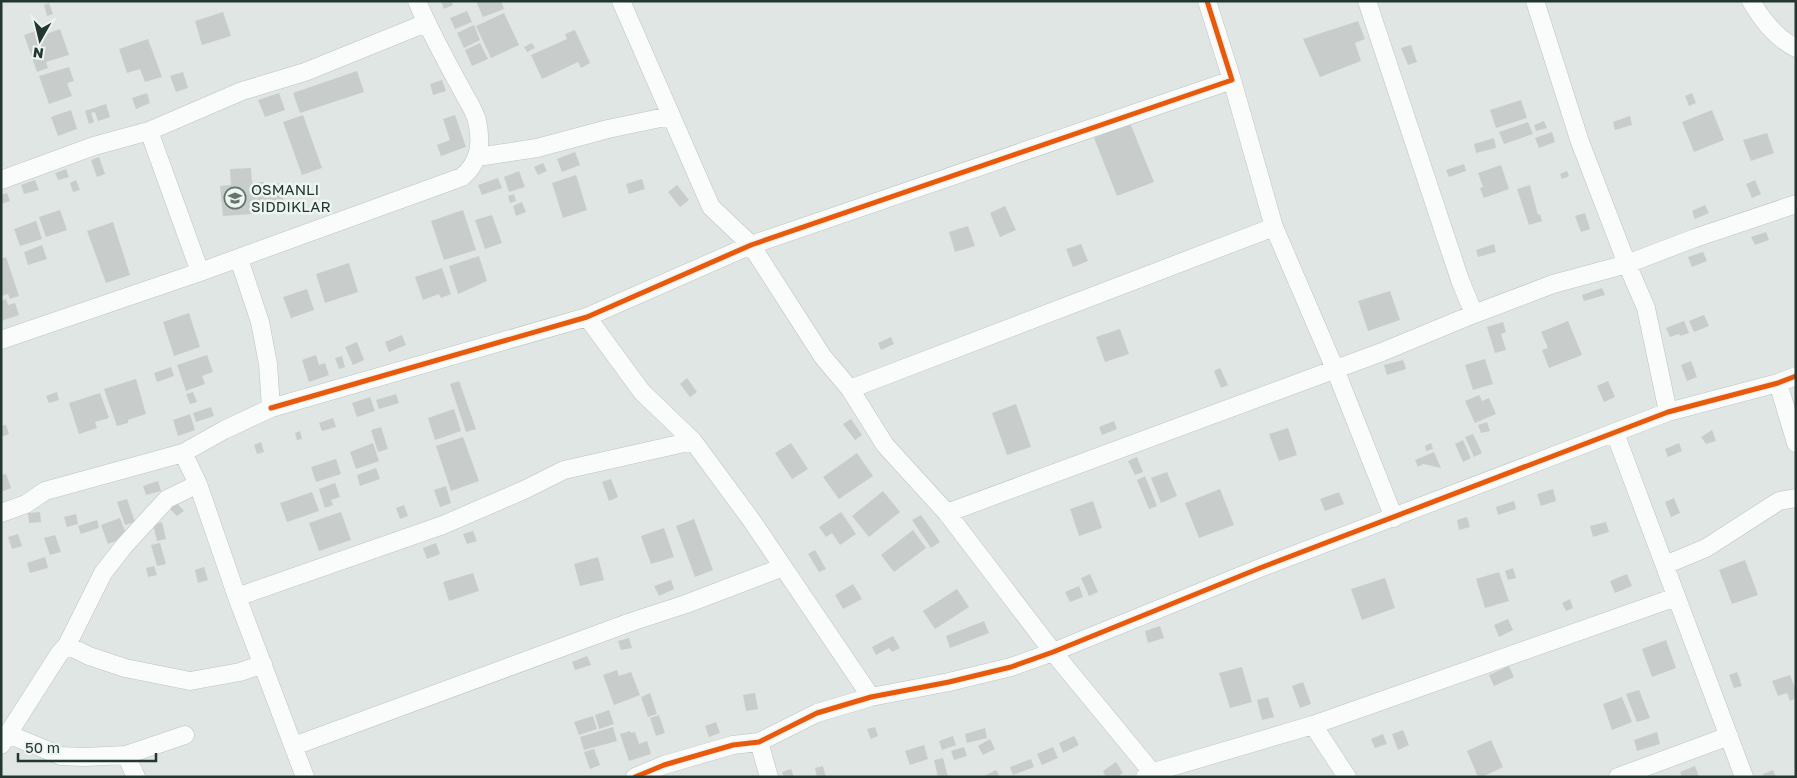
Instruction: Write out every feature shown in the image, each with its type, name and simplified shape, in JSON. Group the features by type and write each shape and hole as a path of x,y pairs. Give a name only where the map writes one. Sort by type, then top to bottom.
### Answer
{"street":[{"path":"1,340 239,258 462,177 472,169 477,158 479,144 477,120 416,1"},
{"path":"621,1 711,207 751,245 823,357 850,389 885,445 947,513 1053,652 1152,775 1312,725 1676,597"},
{"path":"1207,1 1232,80 1274,227 1335,369 1394,518"},
{"path":"1368,1 1460,280 1474,314"},
{"path":"1535,1 1580,142 1646,308 1668,412"},
{"path":"1751,1 1761,18 1778,36 1796,48"},
{"path":"1,180 94,146 149,131 242,91 305,72 426,23"},
{"path":"1,513 26,504 45,491 183,453 224,430 271,408 587,317 751,245 1232,80"},
{"path":"477,158 537,148 608,129 670,116"},
{"path":"149,131 200,272"},
{"path":"947,513 1382,352 1553,284 1627,264 1704,235 1796,204"},
{"path":"850,389 1274,227"},
{"path":"239,258 260,322 268,364 271,408"},
{"path":"587,317 642,392 693,441 752,521 871,697"},
{"path":"635,777 664,765 732,745 759,742 817,712 871,697 949,682 1011,667 1053,652 1260,568 1668,412 1778,383 1796,376"},
{"path":"1778,383 1796,443"},
{"path":"1615,433 1744,777"},
{"path":"236,597 443,524 524,490 564,470 693,441"},
{"path":"183,453 198,484 236,597 305,777"},
{"path":"185,735 126,755 84,757 61,756 5,739 59,654 67,645 103,573 124,546 166,499 198,484"},
{"path":"1665,565 1706,548 1778,501 1796,498"},
{"path":"294,746 783,567"},
{"path":"67,645 89,656 126,668 190,681 240,672 262,664"},
{"path":"1312,725 1347,777"},
{"path":"1618,777 1729,736"},
{"path":"759,742 769,777"},
{"path":"126,755 136,777"}],"building":[{"path":"442,1 451,1 453,5 444,9"},
{"path":"476,1 501,1 504,9 483,17"},
{"path":"49,3 53,14 47,16 44,5"},
{"path":"467,11 472,22 455,29 450,18"},
{"path":"223,12 231,36 202,45 195,21"},
{"path":"504,13 519,45 491,58 476,26"},
{"path":"1358,21 1365,39 1355,43 1361,61 1320,77 1303,39"},
{"path":"474,25 480,40 464,48 457,33"},
{"path":"60,29 69,55 46,62 48,68 37,72 24,35 35,31 38,37"},
{"path":"575,30 590,63 581,68 578,62 542,79 531,55 567,39 565,34"},
{"path":"148,39 162,77 145,82 140,69 127,73 119,49"},
{"path":"480,43 488,59 472,66 465,50"},
{"path":"532,43 535,48 527,52 524,47"},
{"path":"1411,45 1417,62 1408,65 1401,48"},
{"path":"69,67 74,81 67,83 72,96 49,104 39,76"},
{"path":"357,71 364,92 300,113 293,93"},
{"path":"183,72 188,88 176,92 170,76"},
{"path":"442,80 446,91 433,95 430,84"},
{"path":"147,93 150,103 136,109 132,98"},
{"path":"279,93 285,110 265,117 258,100"},
{"path":"1692,93 1696,103 1689,106 1685,96"},
{"path":"1521,100 1527,118 1496,128 1490,110"},
{"path":"106,104 110,117 98,121 95,112 91,113 94,122 89,124 85,111"},
{"path":"71,110 77,129 58,136 51,117"},
{"path":"1712,110 1724,140 1694,152 1682,122"},
{"path":"303,115 322,168 302,175 283,122"},
{"path":"455,115 466,147 441,156 437,145 450,140 443,119"},
{"path":"1630,116 1632,125 1615,130 1613,122"},
{"path":"1544,121 1547,128 1536,131 1534,125"},
{"path":"1528,122 1533,134 1504,144 1499,132"},
{"path":"1130,123 1154,182 1117,196 1094,138"},
{"path":"1552,132 1555,142 1539,148 1535,138"},
{"path":"1767,133 1774,153 1751,161 1743,140"},
{"path":"1494,138 1496,148 1476,153 1474,144"},
{"path":"575,152 580,165 562,172 557,159"},
{"path":"99,157 105,174 97,177 91,160"},
{"path":"543,163 547,171 538,175 534,167"},
{"path":"1464,164 1466,171 1449,177 1446,170"},
{"path":"1501,165 1509,189 1484,198 1480,188 1483,187 1478,173"},
{"path":"251,168 252,183 264,182 264,185 282,183 284,207 266,208 266,213 223,216 220,186 231,185 230,169"},
{"path":"66,169 69,177 58,180 55,173"},
{"path":"519,171 525,187 509,192 504,177"},
{"path":"1567,171 1569,176 1562,179 1560,174"},
{"path":"576,175 587,210 563,218 552,183"},
{"path":"498,178 502,188 482,195 478,185"},
{"path":"642,179 645,189 629,194 626,184"},
{"path":"35,180 39,190 24,194 21,185"},
{"path":"76,180 80,190 73,192 70,183"},
{"path":"1755,180 1761,194 1752,198 1746,184"},
{"path":"677,185 689,200 680,207 668,192"},
{"path":"1530,185 1538,215 1540,214 1542,221 1529,225 1517,189"},
{"path":"7,193 10,201 1,204 1,195"},
{"path":"514,194 516,201 510,203 508,196"},
{"path":"522,202 526,212 516,216 513,206"},
{"path":"1705,205 1709,213 1695,219 1692,211"},
{"path":"1005,206 1016,230 1000,237 990,213"},
{"path":"60,210 67,230 46,237 39,217"},
{"path":"463,210 476,250 444,260 431,221"},
{"path":"1585,213 1590,229 1581,232 1575,216"},
{"path":"492,215 502,243 485,249 475,220"},
{"path":"36,221 42,239 20,246 14,229"},
{"path":"113,222 130,275 106,283 87,231"},
{"path":"968,226 975,246 955,252 949,232"},
{"path":"1766,232 1769,240 1755,245 1751,237"},
{"path":"1081,244 1088,261 1073,267 1066,249"},
{"path":"1494,244 1496,252 1478,257 1476,250"},
{"path":"42,245 47,259 28,265 24,252"},
{"path":"1703,252 1707,261 1692,267 1688,257"},
{"path":"479,256 487,281 458,294 449,266"},
{"path":"6,257 19,296 10,299 8,294 1,296 1,259"},
{"path":"349,263 358,292 325,303 316,274"},
{"path":"442,268 451,294 441,298 439,294 423,300 415,277"},
{"path":"1602,288 1605,295 1584,301 1582,295"},
{"path":"307,289 314,310 291,318 283,297"},
{"path":"1390,291 1400,320 1368,331 1358,301"},
{"path":"6,299 8,305 15,303 19,315 1,321 1,301"},
{"path":"189,313 200,347 174,356 163,322"},
{"path":"1704,315 1709,326 1694,332 1689,321"},
{"path":"1568,321 1582,355 1549,368 1542,350 1548,348 1541,332"},
{"path":"1684,321 1689,333 1670,337 1666,328"},
{"path":"1503,322 1506,332 1501,334 1506,350 1495,353 1487,327"},
{"path":"1120,329 1129,354 1105,362 1096,337"},
{"path":"402,335 406,345 389,352 385,342"},
{"path":"891,337 894,344 881,350 878,343"},
{"path":"357,342 364,360 353,365 345,347"},
{"path":"207,355 213,372 202,376 205,384 186,391 177,365"},
{"path":"316,355 319,365 325,363 329,375 309,382 302,360"},
{"path":"342,356 345,367 339,369 335,358"},
{"path":"1485,359 1493,384 1473,390 1465,365"},
{"path":"1403,360 1406,369 1387,375 1384,365"},
{"path":"1691,361 1697,377 1687,381 1681,365"},
{"path":"171,367 174,376 157,382 154,373"},
{"path":"1220,368 1228,385 1221,388 1214,371"},
{"path":"687,378 697,392 690,397 680,384"},
{"path":"136,379 146,414 117,426 104,389"},
{"path":"459,381 476,429 466,432 450,384"},
{"path":"1608,381 1615,397 1604,402 1597,386"},
{"path":"57,392 59,400 49,403 46,396"},
{"path":"193,392 197,402 190,404 186,394"},
{"path":"100,393 109,418 95,422 97,428 79,434 69,403"},
{"path":"396,394 399,403 379,409 376,400"},
{"path":"1479,395 1482,401 1489,398 1496,414 1475,423 1465,401"},
{"path":"370,397 375,411 357,417 352,403"},
{"path":"1016,404 1031,447 1007,455 992,413"},
{"path":"211,407 214,416 196,422 193,413"},
{"path":"454,409 461,431 435,440 428,418"},
{"path":"190,414 195,430 178,436 173,420"},
{"path":"333,418 336,427 322,431 319,423"},
{"path":"851,419 862,435 855,440 843,424"},
{"path":"1114,421 1117,429 1102,435 1099,427"},
{"path":"1487,422 1490,431 1481,433 1478,425"},
{"path":"6,425 9,434 1,437 1,426"},
{"path":"381,427 388,449 378,452 371,430"},
{"path":"1288,428 1297,455 1279,461 1269,434"},
{"path":"1712,430 1716,441 1706,444 1701,437"},
{"path":"300,431 302,439 297,440 295,433"},
{"path":"1473,434 1482,453 1474,457 1465,437"},
{"path":"463,437 479,481 451,491 436,446"},
{"path":"1463,440 1471,458 1463,462 1455,444"},
{"path":"261,442 264,452 257,454 254,445"},
{"path":"373,443 379,461 356,469 350,452"},
{"path":"791,443 808,469 792,479 775,453"},
{"path":"1431,443 1433,449 1426,451 1425,446"},
{"path":"1679,443 1682,451 1668,457 1665,449"},
{"path":"1434,452 1441,468 1423,464 1418,467 1415,460"},
{"path":"857,453 873,476 839,499 823,477"},
{"path":"1137,457 1143,472 1135,475 1128,461"},
{"path":"336,459 341,474 316,482 311,467"},
{"path":"376,468 380,479 360,486 357,475"},
{"path":"1167,472 1177,496 1161,503 1151,478"},
{"path":"6,474 11,488 1,492 1,475"},
{"path":"1145,476 1157,506 1149,509 1137,480"},
{"path":"611,479 618,497 609,501 602,482"},
{"path":"158,481 161,491 146,495 143,486"},
{"path":"335,483 340,497 331,500 333,505 325,508 319,489"},
{"path":"446,486 451,503 440,507 434,490"},
{"path":"1220,489 1234,525 1199,538 1185,503"},
{"path":"1553,489 1556,501 1541,506 1537,494"},
{"path":"883,491 900,512 869,537 852,516"},
{"path":"312,492 319,511 287,522 280,503"},
{"path":"1339,492 1344,504 1325,511 1320,499"},
{"path":"1674,498 1680,513 1671,517 1665,502"},
{"path":"127,499 135,522 125,525 117,502"},
{"path":"1093,501 1102,528 1079,536 1070,509"},
{"path":"1514,501 1516,509 1498,515 1496,507"},
{"path":"177,503 184,511 177,516 170,509"},
{"path":"404,505 408,516 400,519 396,508"},
{"path":"40,512 41,522 29,523 28,513"},
{"path":"341,512 351,540 319,551 309,523"},
{"path":"841,512 856,534 840,545 832,533 826,537 819,527"},
{"path":"76,514 78,524 67,527 64,517"},
{"path":"921,515 940,542 931,548 912,520"},
{"path":"1467,517 1470,527 1459,530 1457,520"},
{"path":"120,518 127,537 108,544 101,525"},
{"path":"694,519 713,570 695,577 676,526"},
{"path":"97,520 99,528 81,534 78,526"},
{"path":"162,522 166,539 157,541 153,525"},
{"path":"1606,522 1609,532 1593,537 1590,526"},
{"path":"664,528 674,557 651,564 641,536"},
{"path":"913,530 926,548 894,572 881,555"},
{"path":"473,531 477,541 467,544 463,534"},
{"path":"18,534 22,546 12,549 8,537"},
{"path":"55,535 61,552 50,555 44,538"},
{"path":"160,543 166,564 157,566 151,545"},
{"path":"436,543 440,554 427,559 423,548"},
{"path":"815,550 826,569 819,572 808,554"},
{"path":"45,557 48,568 30,573 27,563"},
{"path":"598,557 604,580 580,586 574,564"},
{"path":"1745,560 1758,595 1732,604 1719,570"},
{"path":"154,566 157,575 148,577 146,568"},
{"path":"204,567 208,580 198,583 195,570"},
{"path":"1513,568 1516,578 1508,580 1505,571"},
{"path":"1499,572 1509,601 1485,608 1476,579"},
{"path":"473,573 479,591 449,601 443,582"},
{"path":"1090,574 1098,592 1089,596 1081,578"},
{"path":"1627,574 1632,586 1615,593 1610,581"},
{"path":"1385,578 1395,608 1362,620 1351,589"},
{"path":"671,580 674,589 659,596 654,586"},
{"path":"853,584 862,599 843,609 835,595"},
{"path":"1079,586 1083,597 1070,602 1065,592"},
{"path":"957,589 969,607 935,629 923,611"},
{"path":"1570,599 1573,608 1566,611 1562,603"},
{"path":"1508,619 1513,630 1499,637 1494,625"},
{"path":"984,621 989,633 950,648 946,636"},
{"path":"1160,626 1164,638 1148,643 1145,631"},
{"path":"893,636 900,648 892,652 889,648 876,655 872,647"},
{"path":"629,638 632,648 621,650 618,641"},
{"path":"1666,640 1676,668 1652,677 1642,649"},
{"path":"587,656 591,665 575,670 572,662"},
{"path":"1509,666 1514,677 1494,686 1489,675"},
{"path":"1242,667 1252,702 1230,708 1219,673"},
{"path":"617,670 619,676 631,672 640,695 614,705 603,675"},
{"path":"1737,672 1742,686 1734,688 1729,675"},
{"path":"1790,675 1796,690 1796,698 1790,701 1787,693 1778,696 1772,681"},
{"path":"1303,682 1311,704 1300,708 1292,686"},
{"path":"1639,690 1650,718 1637,722 1626,694"},
{"path":"650,693 657,714 648,717 641,697"},
{"path":"755,693 758,709 746,711 743,695"},
{"path":"1268,697 1274,717 1262,720 1257,700"},
{"path":"1622,697 1632,722 1612,730 1603,704"},
{"path":"609,710 614,724 599,729 595,715"},
{"path":"659,715 665,733 656,736 650,718"},
{"path":"593,716 597,729 579,735 574,722"},
{"path":"716,722 720,733 709,737 705,726"},
{"path":"613,727 617,741 584,750 580,737"},
{"path":"875,727 878,736 871,739 867,729"},
{"path":"985,728 987,738 967,743 965,734"},
{"path":"1403,730 1409,745 1398,750 1392,734"},
{"path":"630,731 631,733 635,732 639,744 647,741 651,754 629,761 620,734"},
{"path":"1657,732 1660,744 1637,751 1634,740"},
{"path":"1383,734 1387,744 1375,748 1371,739"},
{"path":"953,736 956,745 942,750 939,741"},
{"path":"1074,736 1079,745 1063,753 1059,743"},
{"path":"990,739 995,749 983,755 978,746"},
{"path":"1491,740 1503,767 1478,777 1467,751"},
{"path":"924,745 928,759 910,765 905,751"},
{"path":"964,747 967,756 954,760 951,751"},
{"path":"1053,747 1058,758 1042,765 1037,754"},
{"path":"594,749 600,765 590,769 584,752"},
{"path":"943,758 948,777 938,777 934,760"},
{"path":"1031,759 1034,767 1013,775 1010,767"},
{"path":"1116,762 1123,773 1117,777 1106,777 1103,771"},
{"path":"823,766 826,777 817,777 815,768"},
{"path":"1695,766 1699,777 1682,777 1680,772"},
{"path":"791,769 794,777 784,777 782,772"},
{"path":"996,770 1000,777 982,777"},
{"path":"1773,770 1776,777 1764,777 1763,774"}],"cycle path":[{"path":"271,408 587,317 751,245 1232,80 1207,1"},
{"path":"635,777 664,765 733,745 759,742 817,713 871,697 949,682 1011,667 1053,652 1260,568 1668,412 1778,383 1796,376"}],"place":[{"name":"OSMANLI SIDDIKLAR","path":"235,198"}]}
